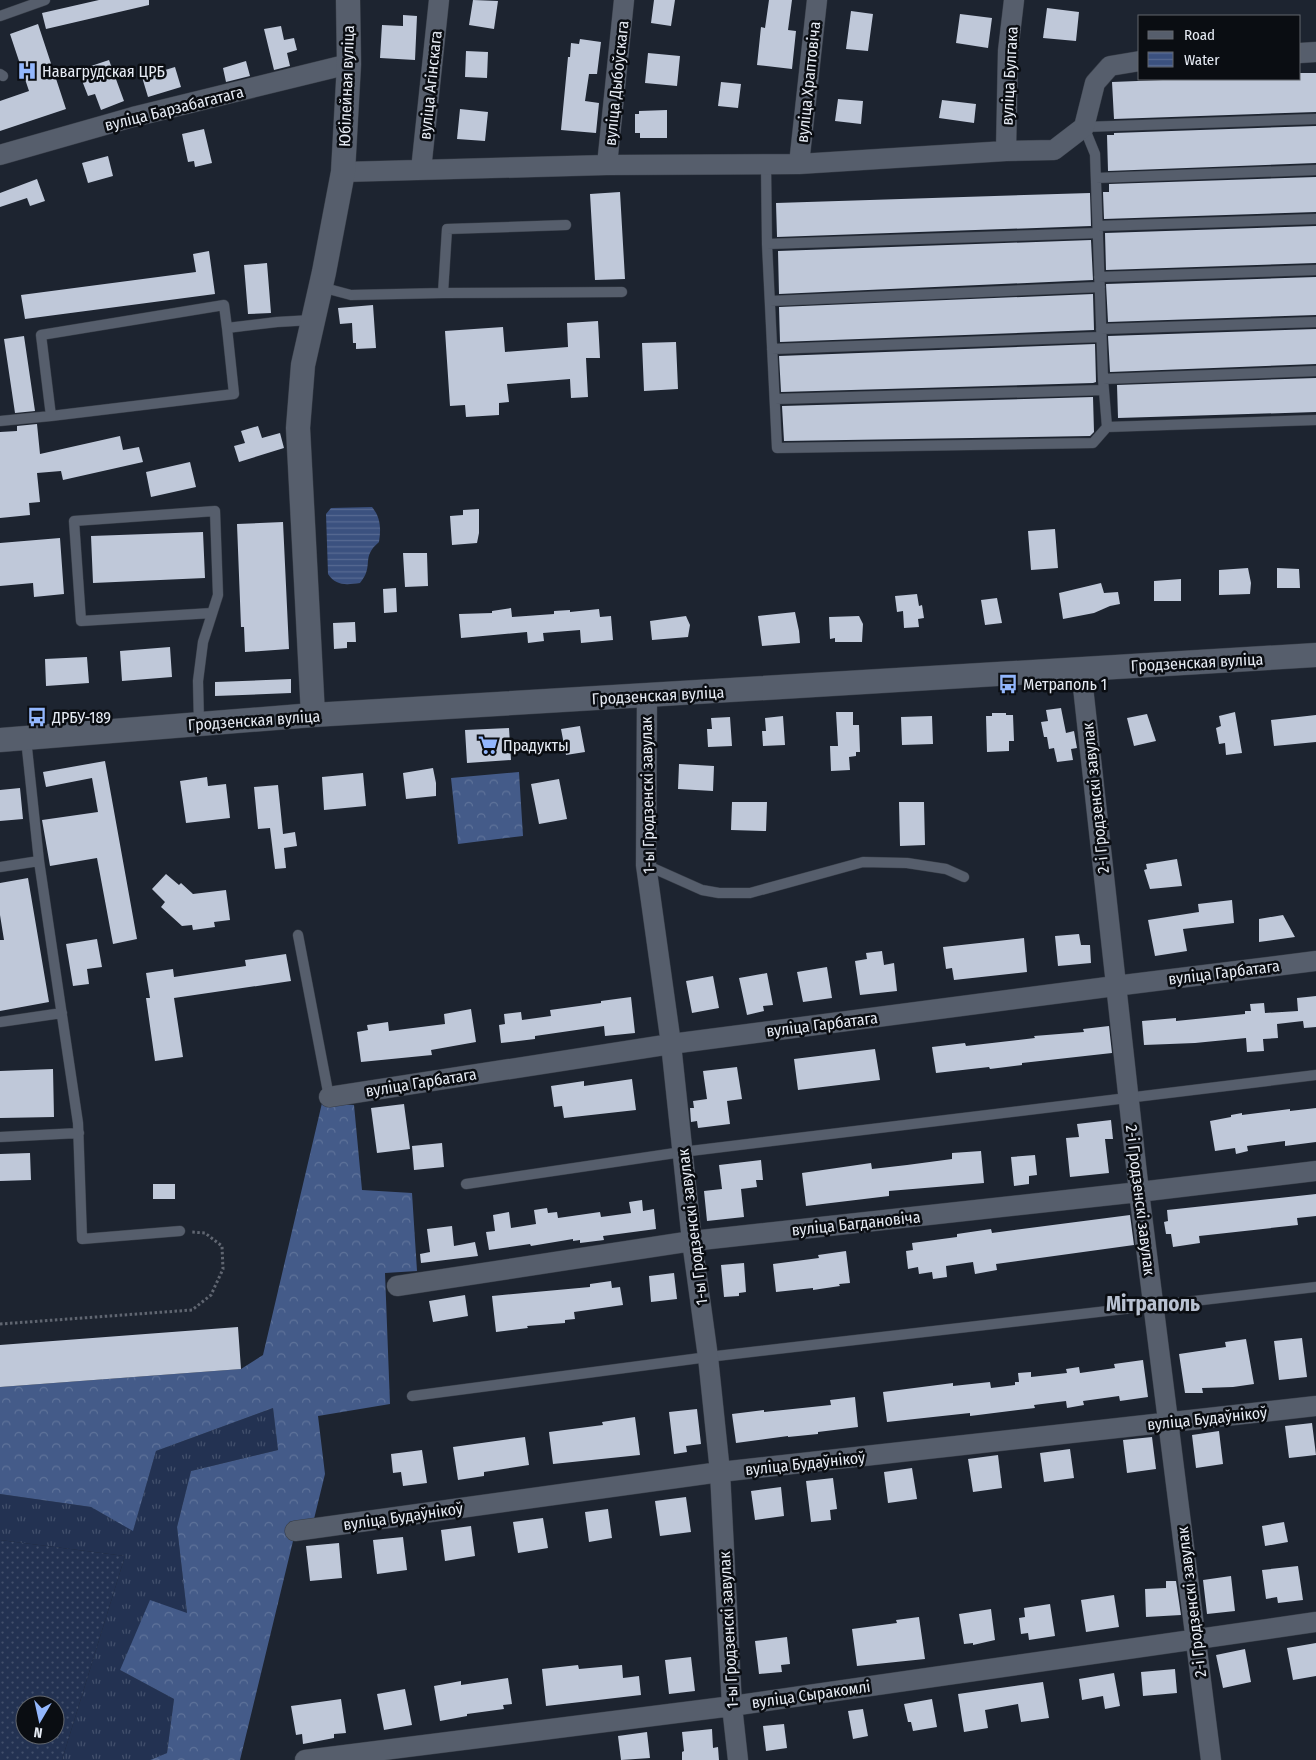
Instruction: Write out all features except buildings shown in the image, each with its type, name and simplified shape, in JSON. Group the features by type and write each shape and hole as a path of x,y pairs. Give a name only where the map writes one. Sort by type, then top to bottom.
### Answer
{"street":[{"name":"Юбілейная вуліца","path":"313,716 298,428 303,366 321,287 343,172 349,64 348,0"},
{"name":"вуліца Агінскага","path":"421,170 440,0"},
{"name":"вуліца Дыбоўскага","path":"607,165 624,0"},
{"name":"вуліца Храптовіча","path":"799,164 817,0"},
{"name":"вуліца Булгака","path":"1006,151 1008,50 1014,0"},
{"path":"1301,53 1316,52"},
{"path":"343,172 607,165 799,164 1006,151 1054,150 1084,127 1095,83 1110,66 1138,61"},
{"name":"вуліца Барзабагатага","path":"0,155 133,116 349,64"},
{"name":"Гродзенская вуліца","path":"0,740 313,716 1316,655"},
{"name":"2-і Гродзенскі завулак","path":"1081,669 1139,1192 1155,1306 1211,1760"},
{"name":"1-ы Гродзенскі завулак","path":"646,695 646,865 671,1044 692,1241 708,1357 720,1472 732,1706 738,1760"},
{"name":"вуліца Гарбатага","path":"329,1097 671,1044 1316,961"},
{"name":"вуліца Багдановіча","path":"397,1286 692,1241 1316,1171"},
{"name":"вуліца Будаўнікоў","path":"295,1530 720,1472 1316,1406"},
{"name":"вуліца Сыракомлі","path":"305,1760 732,1706 1316,1622"}],"lane":[{"path":"0,16 45,0"},
{"path":"1107,427 1101,333 1095,154 1084,127 1316,119"},
{"path":"766,164 767,244 777,448 1092,443 1107,427 1316,420"},
{"path":"1096,178 1316,170"},
{"path":"767,244 1316,220"},
{"path":"443,293 447,229 566,225"},
{"path":"770,301 1316,270"},
{"path":"321,287 351,295 622,292"},
{"path":"0,421 51,416 234,394 224,305 41,334 51,416"},
{"path":"227,328 313,320"},
{"path":"772,348 1316,322"},
{"path":"1103,378 1316,371"},
{"path":"775,398 1104,390"},
{"path":"199,724 198,681 203,642 218,595 215,511 74,521 81,621 212,613"},
{"path":"26,739 40,861 78,1134 82,1239 180,1231"},
{"path":"0,867 40,861"},
{"path":"646,865 702,890 719,893 750,893 863,862 922,865 946,869 964,876"},
{"path":"298,935 329,1097"},
{"path":"0,1022 62,1014"},
{"path":"466,1184 682,1152 1316,1075"},
{"path":"0,1137 78,1134"},
{"path":"412,1396 708,1357 1316,1287"}],"path":[{"path":"0,1324 192,1310 211,1295 223,1268 222,1246 205,1233 180,1231"}],"green space":[{"path":"519,772 523,836 458,844 451,778"},
{"path":"322,1103 354,1105 362,1190 412,1193 417,1271 385,1273 390,1404 318,1416 325,1474 314,1519 289,1522 293,1541 240,1760 150,1760 167,1753 174,1699 120,1670 150,1600 187,1613 177,1527 191,1471 278,1450 273,1408 156,1451 133,1531 91,1507 0,1494 0,1387 241,1369 263,1355"},
{"path":"273,1408 278,1450 191,1471 177,1527 187,1613 120,1670 174,1699 167,1753 150,1760 62,1760 125,1556 0,1540 0,1494 91,1507 133,1530 156,1451"},
{"path":"0,1540 125,1556 62,1760 0,1760"}],"water":[{"path":"372,507 379,519 380,537 379,542 370,553 367,571 360,583 338,583 328,574 326,514 331,508"}],"place":[{"name":"Навагрудская ЦРБ","path":"27,71"},
{"name":"Метраполь 1","path":"1008,684"},
{"name":"ДРБУ-189","path":"37,717"},
{"name":"Прадукты","path":"488,745"}],"district":[{"name":"Мітраполь","path":"1153,1304"}]}
